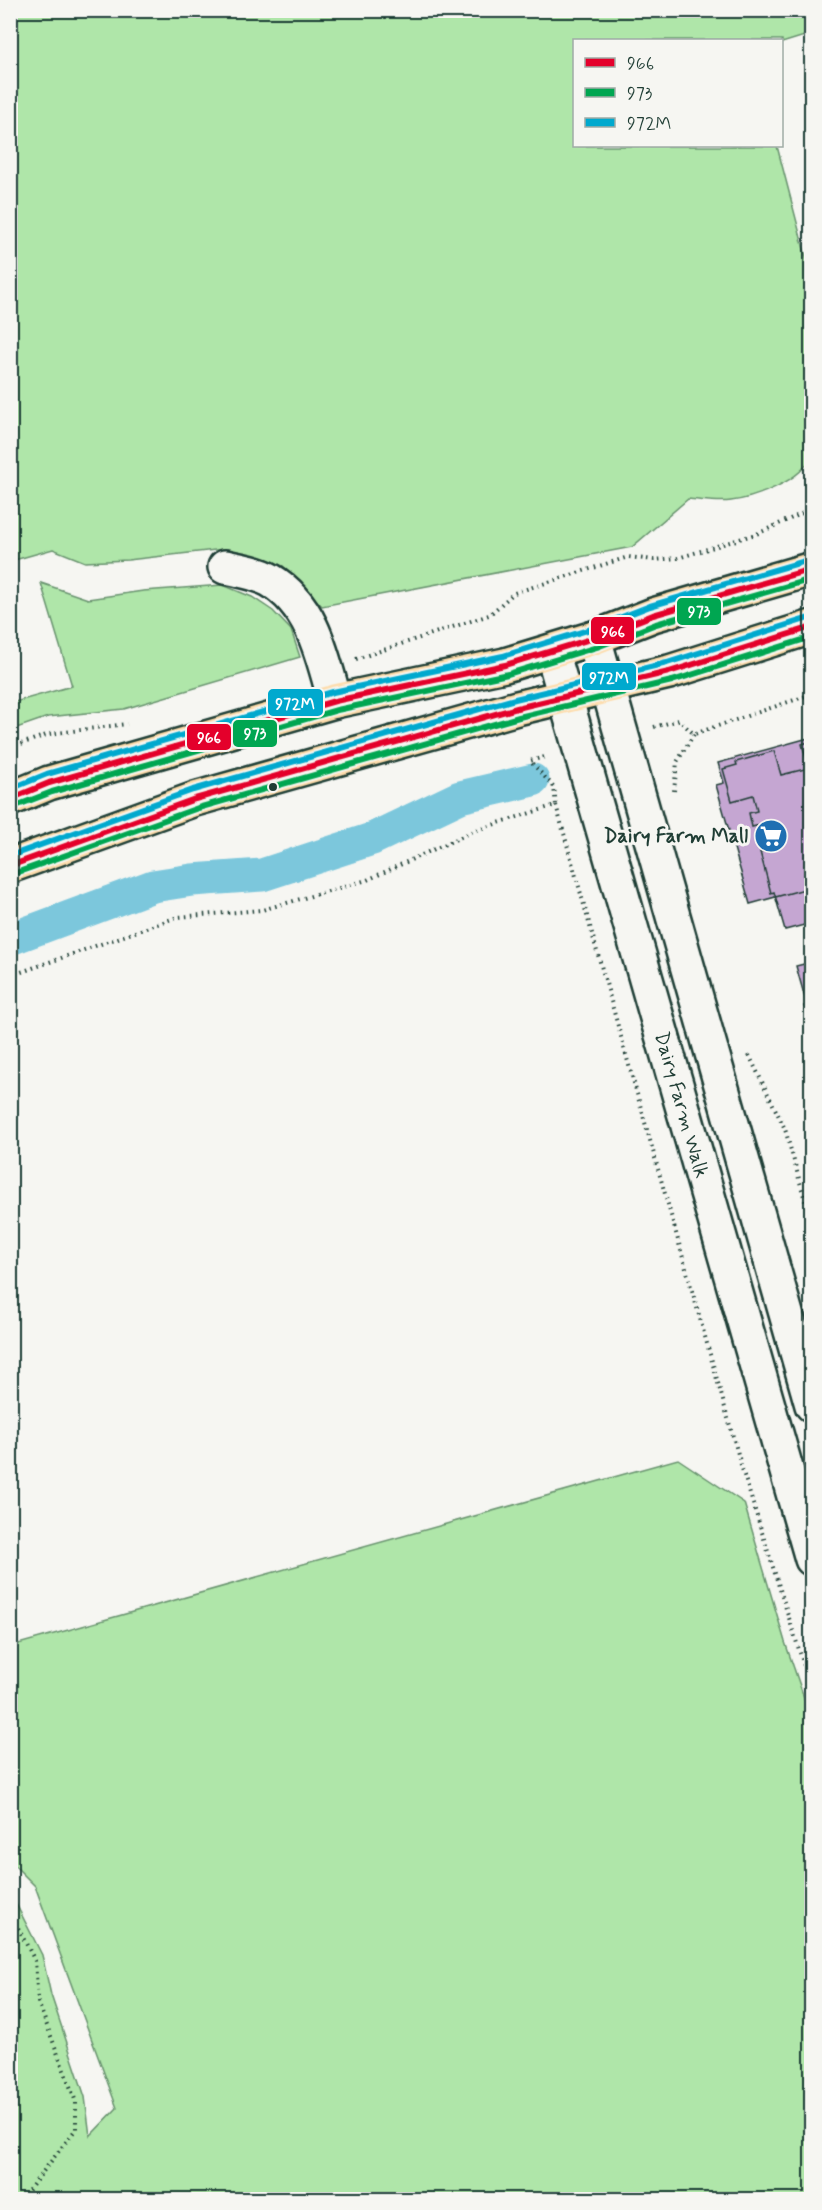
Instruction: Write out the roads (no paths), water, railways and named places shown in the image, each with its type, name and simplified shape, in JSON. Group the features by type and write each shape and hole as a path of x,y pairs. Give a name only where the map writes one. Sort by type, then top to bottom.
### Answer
{"main road":[{"path":"10,799 49,783 335,701 505,665 594,638 653,615 812,568"},
{"path":"10,866 195,799 517,708 669,672 812,627"}],"street":[{"path":"225,567 252,573 271,581 304,614 317,638 335,701"},
{"path":"594,638 811,1398 767,1405"},
{"name":"Dairy Farm Walk","path":"552,651 812,1559"}],"waterway":[{"path":"10,939 153,886 192,880 262,875 372,839 460,797 533,780"}],"place":[{"name":"Dairy Farm Mall","path":"771,836"}]}
